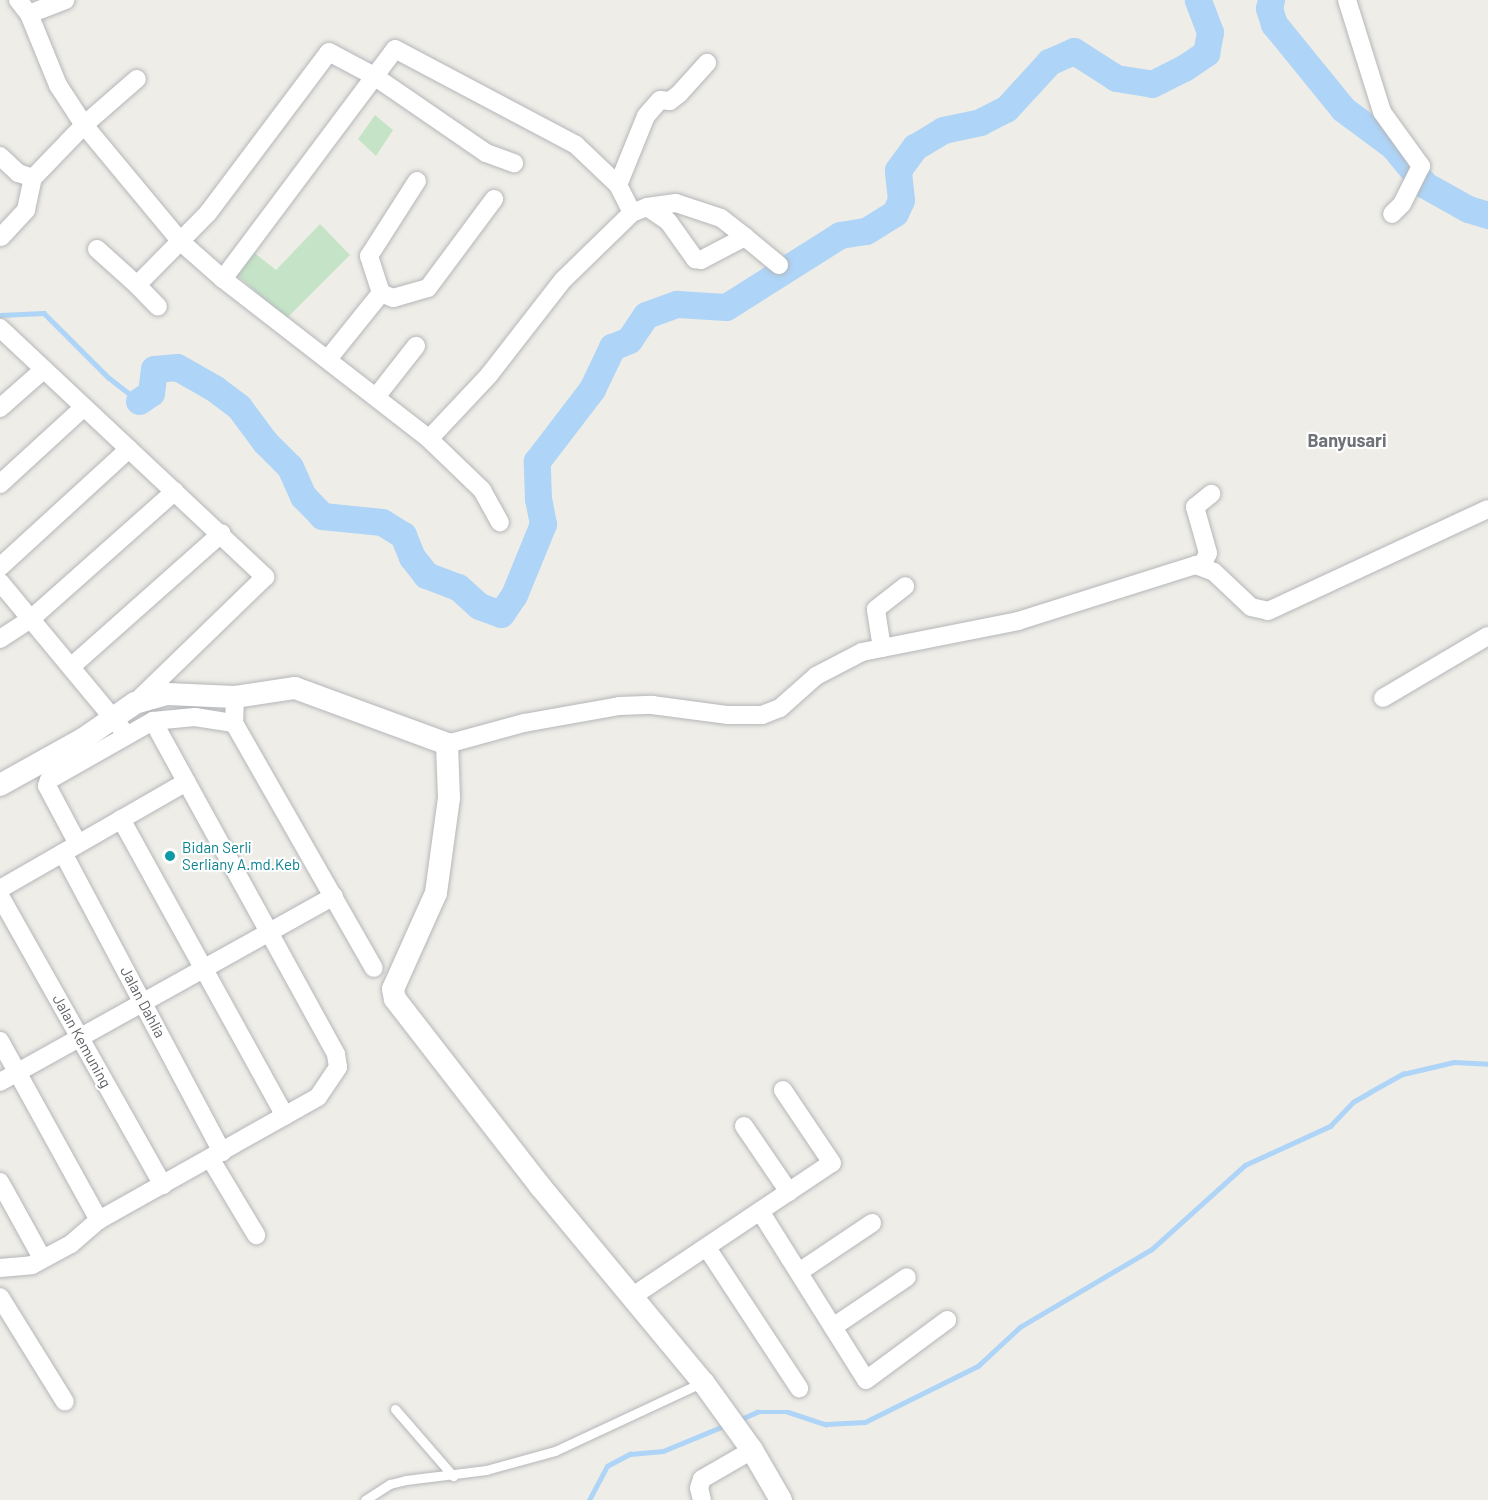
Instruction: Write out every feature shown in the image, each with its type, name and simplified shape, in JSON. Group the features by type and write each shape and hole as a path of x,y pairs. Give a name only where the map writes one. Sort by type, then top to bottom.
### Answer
{"street":[{"path":"65,0 24,7 58,85 84,125 181,242 223,279 490,488 500,522"},
{"path":"1347,0 1382,112 1392,132 1419,160 1402,204 1392,214"},
{"path":"223,279 395,49 570,142 618,185 640,210 672,224 695,259 701,260 746,237"},
{"path":"137,285 208,213 326,54 334,52 374,76 486,153 514,163"},
{"path":"618,185 646,116 660,100 670,101 679,94 707,63"},
{"path":"1,237 26,210 33,178 84,125 137,79"},
{"path":"0,156 18,174 33,178"},
{"path":"328,359 381,292 382,288 369,266 369,256 417,181"},
{"path":"381,292 393,298 428,288 494,199"},
{"path":"429,439 489,375 563,280 640,210 676,203 721,218 779,265"},
{"path":"98,249 158,307"},
{"path":"0,328 42,371 222,534 266,580 135,703 119,726"},
{"path":"376,397 416,346"},
{"path":"0,408 42,371"},
{"path":"0,484 83,408"},
{"path":"0,567 129,449"},
{"path":"0,639 32,618 175,491"},
{"path":"135,703 167,694 235,697 279,689 310,691 447,744 524,723 619,706 652,705 728,715 762,715 780,708 816,676 848,657 1018,621 1202,565 1208,553 1195,507 1211,494"},
{"path":"1202,565 1251,607 1268,611 1488,509"},
{"path":"72,666 222,534"},
{"path":"0,582 72,666 119,726"},
{"path":"882,648 876,609 905,586"},
{"path":"1383,698 1488,636"},
{"path":"235,697 234,723 374,968"},
{"path":"0,785 119,726 195,717 234,723"},
{"path":"0,1268 23,1267 71,1244 99,1220 285,1116 322,1092 334,1077 339,1061 153,721"},
{"name":"Jalan Dahlia","path":"119,726 47,783 70,848 256,1235"},
{"path":"447,744 449,798 436,893 393,989 395,999 540,1186 703,1382 752,1450 781,1500"},
{"path":"0,888 186,782"},
{"path":"121,819 285,1116"},
{"name":"Jalan Kemuning","path":"0,896 164,1185"},
{"path":"0,1082 334,896"},
{"path":"0,1041 99,1220"},
{"path":"633,1296 832,1163 783,1090"},
{"path":"744,1126 789,1192"},
{"path":"0,1182 42,1258"},
{"path":"760,1211 866,1380 947,1320"},
{"path":"799,1272 872,1223"},
{"path":"707,1248 799,1388"},
{"path":"833,1327 907,1277"},
{"path":"0,1298 65,1402"},
{"path":"702,1500 699,1488 702,1479 752,1450"}],"lane":[{"path":"365,1500 390,1484 453,1476 555,1451 703,1382"},
{"path":"395,1408 453,1476"}],"green space":[{"path":"375,115 393,130 376,156 358,139"},
{"path":"320,224 350,255 286,319 234,272 247,247 276,270"}],"waterway":[{"path":"139,401 151,393 154,369 177,367 214,388 239,407 265,442 290,467 303,496 322,516 382,522 403,535 412,557 426,575 458,587 479,606 501,614 514,595 543,524 538,499 537,461 592,389 612,347 629,340 646,315 677,304 726,307 840,235 866,231 895,213 901,200 898,170 915,147 943,130 980,122 1006,109 1049,62 1074,51 1116,78 1152,84 1184,68 1206,53 1210,32 1198,0"},
{"path":"1271,0 1269,8 1274,24 1343,109 1393,146 1425,185 1468,209 1488,215"},
{"path":"0,315 44,313 108,377 139,401"},
{"path":"739,1420 757,1412 788,1412 826,1424 865,1422 978,1366 1020,1327 1152,1249 1245,1165 1330,1126 1353,1102 1370,1092 1403,1074 1454,1062 1488,1064"},
{"path":"589,1500 607,1466 630,1454 663,1451 726,1425"}],"place":[{"name":"Bidan Serli Serliany A.md.Keb","path":"170,856"}],"district":[{"name":"Banyusari","path":"1347,440"}]}
